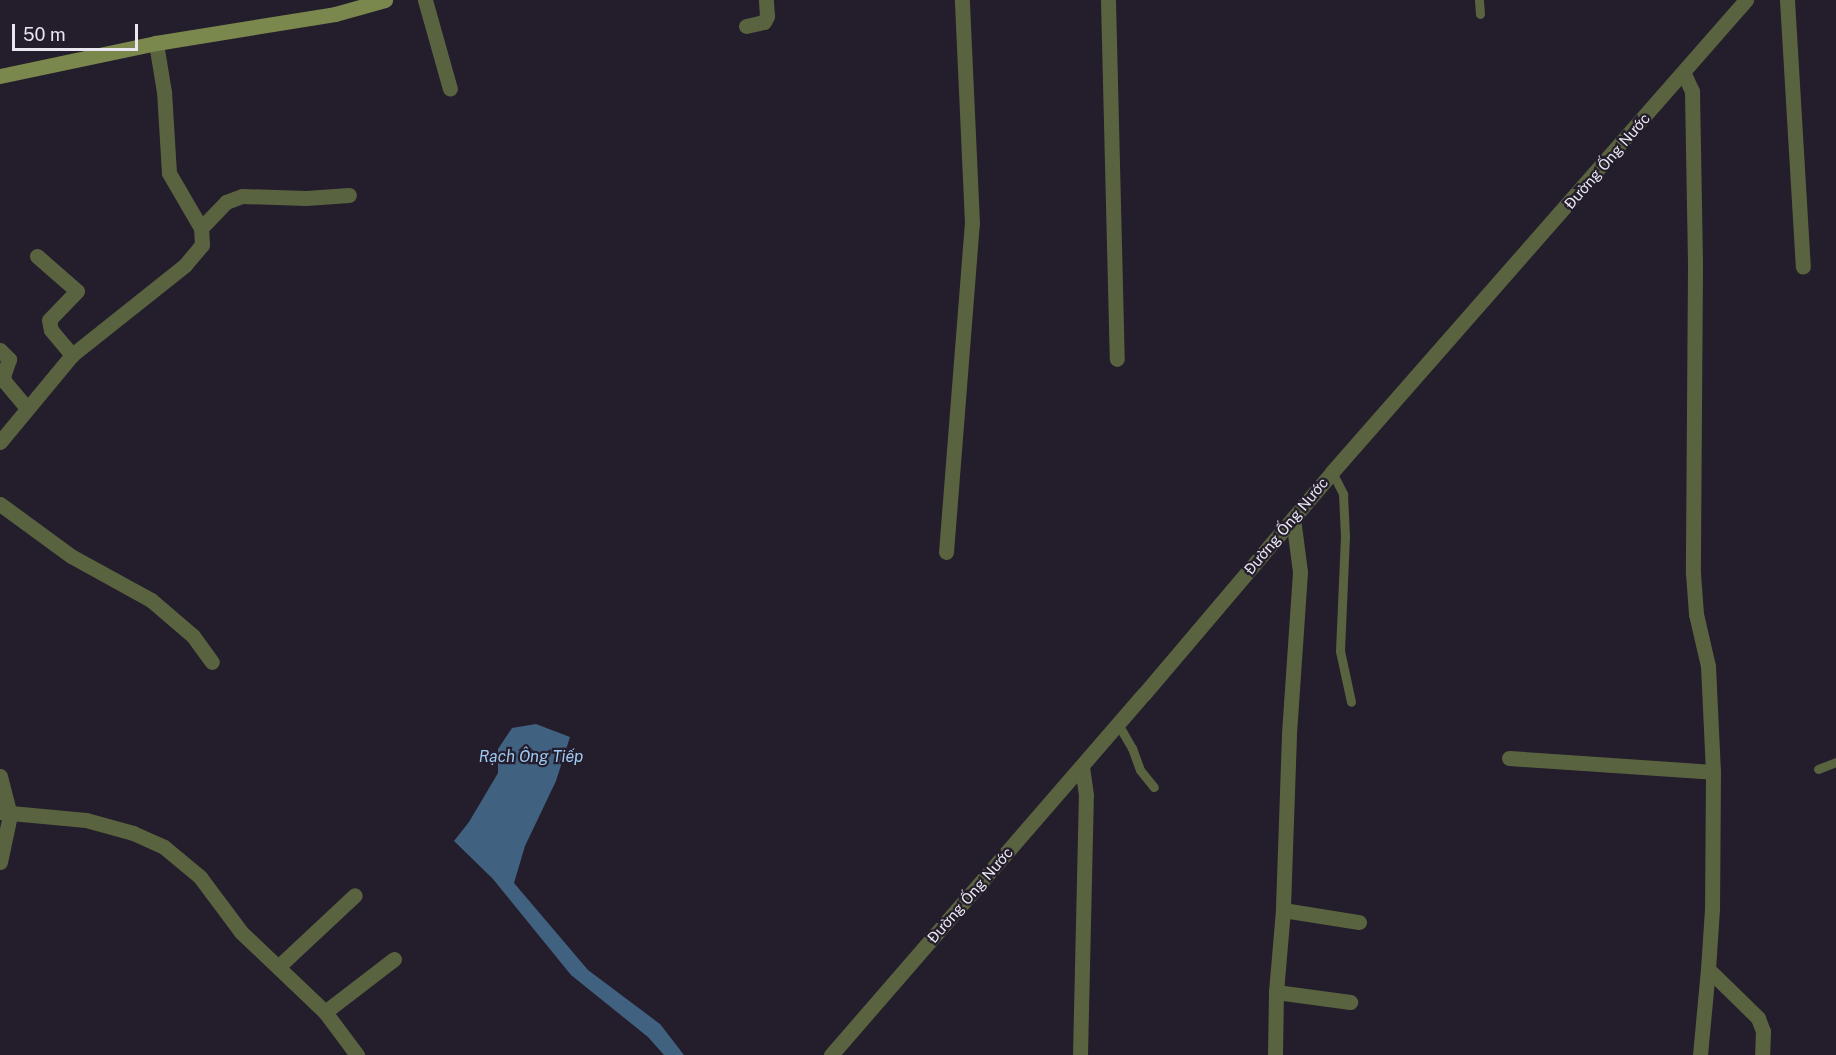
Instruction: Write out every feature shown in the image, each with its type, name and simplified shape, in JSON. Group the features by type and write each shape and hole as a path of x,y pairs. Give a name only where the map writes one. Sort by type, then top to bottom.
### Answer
{"main road":[{"path":"0,76 156,43 335,14 385,0"}],"street":[{"path":"425,0 450,89"},
{"path":"746,26 764,22 767,16 766,0"},
{"path":"946,552 972,223 962,0"},
{"path":"1108,0 1116,359"},
{"name":"Đường Ống Nước","path":"831,1055 1082,766 1332,472 1684,74 1746,0"},
{"path":"1787,0 1803,267"},
{"path":"0,442 72,355 185,265 202,244 201,228 170,172 164,92 156,43"},
{"path":"1684,74 1692,92 1695,266 1694,573 1696,614 1707,666 1713,772 1712,909 1700,1055"},
{"path":"201,228 226,202 242,196 306,198 349,195"},
{"path":"37,256 77,291 49,320 51,330 72,355"},
{"path":"0,350 9,359 3,376 5,382 27,408"},
{"path":"0,504 72,556 151,600 193,636 212,662"},
{"path":"1275,1055 1289,735 1300,572 1293,518"},
{"path":"1509,758 1713,772"},
{"path":"1080,1055 1086,795 1082,766"},
{"path":"0,776 5,814 0,862"},
{"path":"5,814 86,820 133,833 164,847 200,877 241,932 325,1012 357,1055"},
{"path":"278,967 355,895"},
{"path":"1283,910 1359,922"},
{"path":"325,1012 394,959"},
{"path":"1708,969 1758,1018 1763,1031 1762,1055"},
{"path":"1276,992 1350,1002"}],"lane":[{"path":"1479,0 1480,14"},
{"path":"1332,472 1343,495 1345,536 1340,651 1351,702"},
{"path":"1118,724 1132,748 1140,770 1154,788"},
{"path":"1818,769 1836,762"}],"water":[{"name":"Rạch Ông Tiếp","path":"536,724 570,737 556,781 525,846 514,883 588,970 660,1024 684,1055 664,1055 648,1037 571,975 493,879 454,841 469,822 498,773 498,749 512,728"}]}
